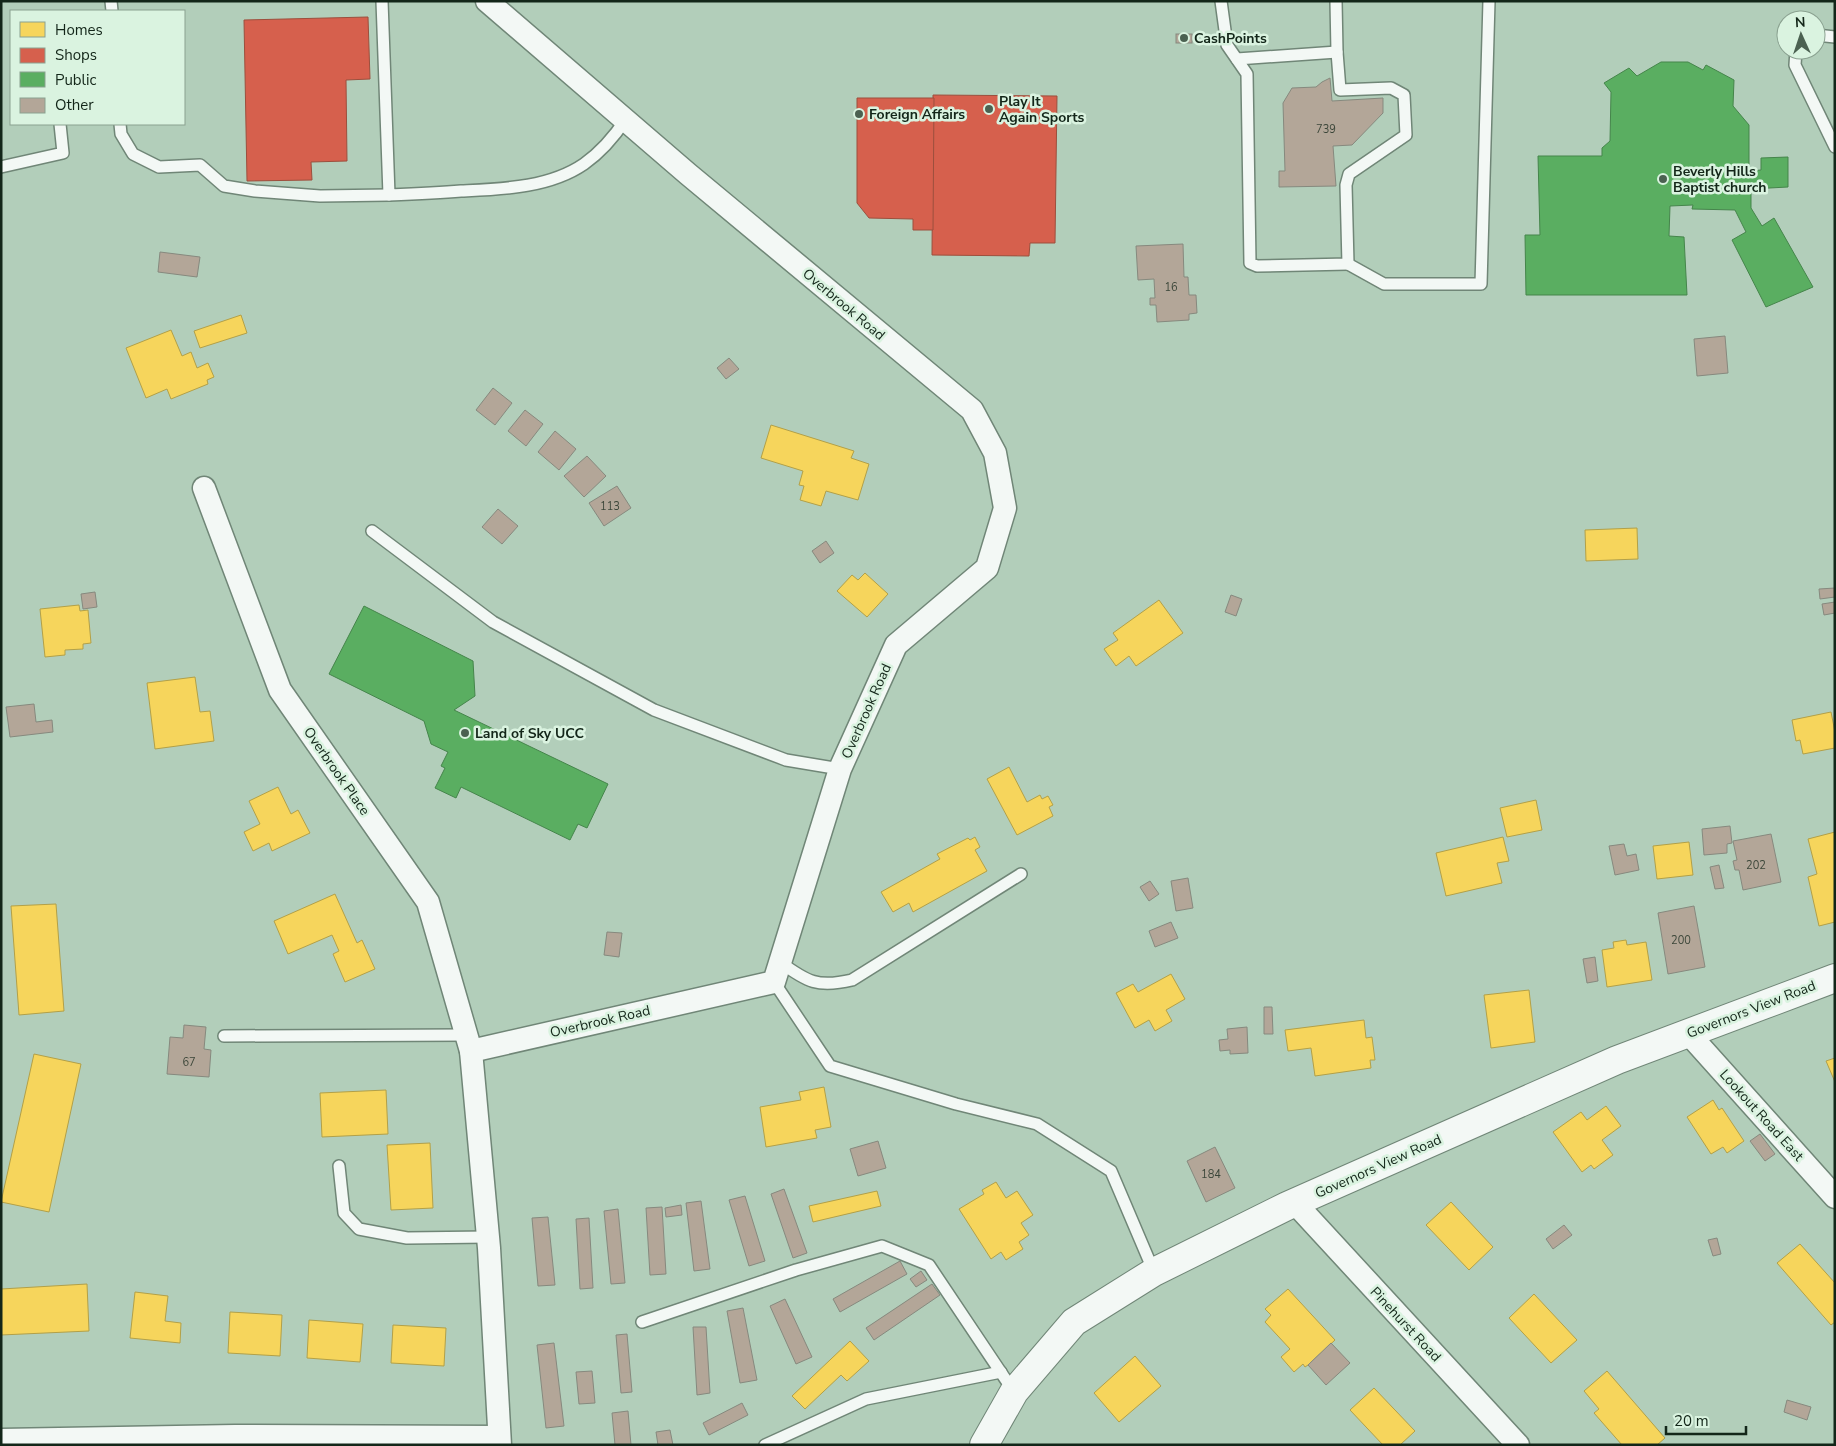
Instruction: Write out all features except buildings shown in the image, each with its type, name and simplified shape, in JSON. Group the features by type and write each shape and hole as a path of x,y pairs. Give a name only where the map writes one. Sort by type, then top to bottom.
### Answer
{"street":[{"name":"Overbrook Road","path":"468,1043 777,972 840,769 896,645 987,568 1005,508 995,453 972,410 688,174 487,1"},
{"name":"Overbrook Place","path":"204,488 280,690 428,902 468,1043"},
{"name":"Governors View Road","path":"984,1445 1008,1382 1074,1322 1154,1272 1295,1203 1617,1060 1835,978"},
{"name":"Lookout Road East","path":"1688,1033 1835,1196"},
{"path":"1,1440 235,1436 499,1441 488,1237 468,1043"},
{"name":"Pinehurst Road","path":"1295,1203 1518,1445"}],"lane":[{"path":"382,1 388,196"},
{"path":"1221,1 1227,45 1247,74 1250,263 1257,266 1348,264 1384,284 1481,284 1489,1"},
{"path":"1336,1 1340,90 1391,88 1404,94 1406,135 1350,174 1346,185 1348,264"},
{"path":"1237,59 1337,52"},
{"path":"1795,60 1795,65 1835,147"},
{"path":"120,125 121,134 133,154 159,167 200,165 224,186 255,191 320,196 388,196 513,188 543,182 565,174 583,164 609,142 626,120"},
{"path":"1,166 63,153 60,125"},
{"path":"372,531 493,622 654,710 786,760 840,769"},
{"path":"777,972 818,983 835,984 852,980 1021,874"},
{"path":"777,972 830,1066 956,1104 1037,1124 1111,1171 1154,1272"},
{"path":"224,1036 468,1043"},
{"path":"339,1166 344,1213 359,1230 407,1238 488,1237"},
{"path":"642,1322 796,1270 882,1246 929,1265 1008,1382 866,1399 765,1445"}],"place":[{"name":"CashPoints","path":"1184,38"},
{"name":"Play It Again Sports","path":"989,109"},
{"name":"Foreign Affairs","path":"859,114"},
{"name":"Beverly Hills Baptist church","path":"1663,179"},
{"name":"Land of Sky UCC","path":"465,733"}]}
